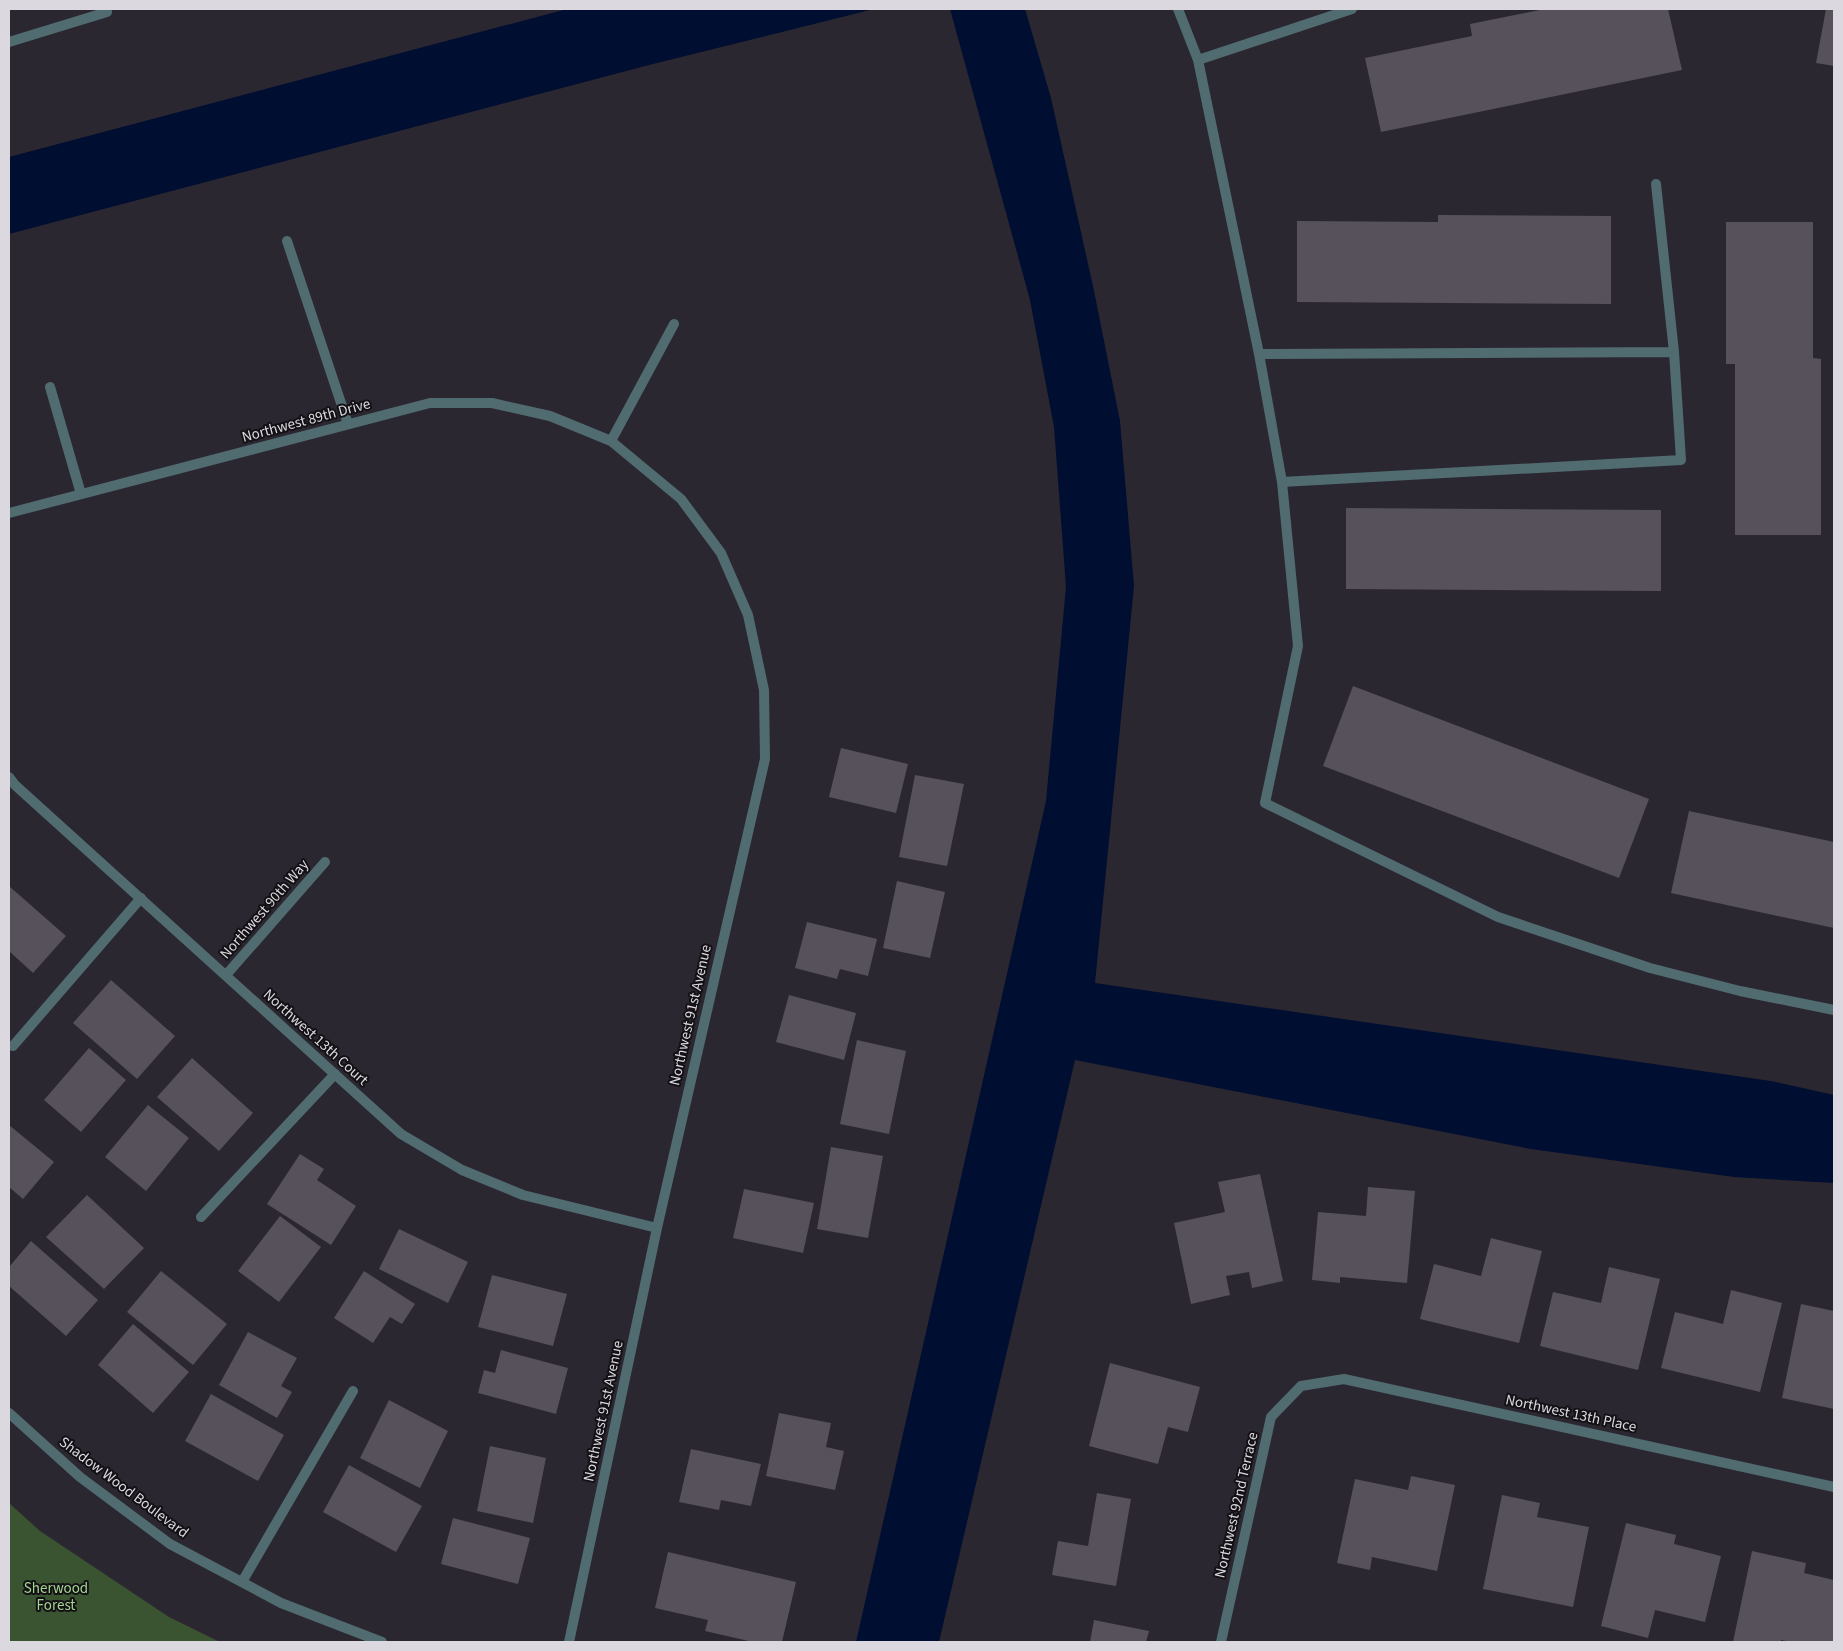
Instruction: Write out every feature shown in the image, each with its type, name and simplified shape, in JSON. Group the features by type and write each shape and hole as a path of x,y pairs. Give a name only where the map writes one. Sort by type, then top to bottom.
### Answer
{"street":[{"path":"9,42 107,12 106,9"},
{"path":"1198,60 1352,9"},
{"path":"1179,10 1198,60 1259,354 1282,482 1298,646 1265,803 1498,918 1650,968 1740,991 1834,1010"},
{"path":"1282,482 1681,460 1674,352 1656,184"},
{"path":"287,240 348,424"},
{"path":"610,442 674,324"},
{"path":"1259,354 1674,352"},
{"path":"50,387 81,494"},
{"name":"Northwest 89th Drive","path":"9,513 430,403 492,403 550,416 610,442"},
{"name":"Northwest 91st Avenue","path":"569,1642 657,1228 765,759 764,690 748,614 721,553 681,499 610,442"},
{"name":"Northwest 13th Court","path":"9,777 400,1134 462,1170 523,1195 657,1228"},
{"name":"Northwest 90th Way","path":"226,975 324,862"},
{"path":"13,1046 141,898"},
{"path":"200,1217 335,1074"},
{"name":"Northwest 13th Place","path":"1301,1386 1344,1379 1834,1487"},
{"name":"Northwest 92nd Terrace","path":"1221,1642 1271,1417 1301,1386"},
{"path":"242,1582 353,1391"},
{"name":"Shadow Wood Boulevard","path":"9,1413 80,1477 170,1544 281,1603 382,1642"}],"green space":[{"name":"Sherwood Forest","path":"9,1503 40,1531 169,1617 220,1642 9,1642"}],"water":[{"path":"567,9 874,9 649,65 9,234 9,157"},
{"path":"950,9 1025,9 1051,98 1093,286 1120,421 1134,586 1095,983 1771,1081 1834,1095 1834,1183 1734,1177 1531,1149 1075,1060 939,1642 856,1642 1046,801 1066,587 1054,427 1030,300"}],"building":[{"path":"1545,9 1668,9 1682,70 1381,132 1365,58 1472,36 1470,24"},
{"path":"1826,9 1834,9 1834,66 1816,63"},
{"path":"1438,215 1611,216 1611,304 1297,302 1297,221 1438,222"},
{"path":"1726,222 1813,222 1813,358 1821,359 1821,535 1735,535 1735,364 1726,364"},
{"path":"1346,508 1661,510 1661,591 1346,589"},
{"path":"1353,686 1649,799 1619,878 1323,766"},
{"path":"841,748 908,764 896,813 829,797"},
{"path":"915,775 964,784 947,866 899,857"},
{"path":"1689,811 1834,842 1834,928 1671,893"},
{"path":"897,881 945,892 930,958 883,948"},
{"path":"9,886 66,936 33,973 9,951"},
{"path":"807,922 877,939 868,976 840,969 837,979 795,968"},
{"path":"111,980 175,1036 137,1079 73,1023"},
{"path":"789,995 856,1013 844,1060 776,1042"},
{"path":"857,1040 906,1051 889,1134 840,1124"},
{"path":"89,1048 126,1080 81,1132 44,1100"},
{"path":"192,1058 253,1113 219,1151 157,1097"},
{"path":"148,1105 189,1138 146,1191 105,1157"},
{"path":"9,1125 54,1162 23,1199 9,1187"},
{"path":"831,1147 883,1156 868,1238 817,1229"},
{"path":"300,1154 324,1169 317,1180 356,1206 331,1245 267,1204"},
{"path":"1260,1174 1283,1281 1252,1288 1249,1272 1226,1276 1230,1295 1191,1304 1174,1223 1225,1212 1218,1182"},
{"path":"1368,1187 1415,1191 1407,1283 1340,1277 1340,1283 1312,1280 1318,1212 1366,1216"},
{"path":"744,1189 814,1203 803,1253 733,1238"},
{"path":"87,1195 144,1248 104,1289 46,1237"},
{"path":"280,1216 321,1247 279,1302 238,1271"},
{"path":"399,1229 468,1262 448,1303 379,1269"},
{"path":"1491,1238 1542,1251 1519,1343 1420,1319 1434,1264 1481,1276"},
{"path":"31,1241 98,1300 66,1336 9,1286 9,1267"},
{"path":"1609,1267 1660,1279 1638,1370 1540,1346 1553,1292 1601,1303"},
{"path":"161,1271 227,1324 193,1365 127,1312"},
{"path":"364,1271 415,1304 402,1324 390,1317 373,1343 334,1318"},
{"path":"492,1275 567,1294 553,1346 478,1327"},
{"path":"1731,1290 1782,1303 1760,1392 1661,1368 1675,1312 1723,1324"},
{"path":"1801,1304 1834,1311 1834,1409 1782,1398"},
{"path":"133,1324 189,1372 153,1413 98,1365"},
{"path":"248,1332 297,1358 281,1386 292,1392 277,1418 219,1385"},
{"path":"501,1350 568,1368 556,1414 478,1393 484,1370 495,1373"},
{"path":"1110,1363 1200,1387 1188,1432 1168,1427 1158,1464 1089,1446"},
{"path":"211,1394 284,1435 258,1481 185,1441"},
{"path":"389,1400 448,1431 420,1488 360,1458"},
{"path":"779,1413 831,1423 826,1447 844,1451 835,1490 766,1476"},
{"path":"490,1446 546,1458 533,1523 477,1511"},
{"path":"691,1449 761,1464 751,1506 721,1500 719,1510 679,1502"},
{"path":"349,1465 422,1506 396,1552 323,1512"},
{"path":"1411,1476 1455,1485 1437,1571 1372,1557 1370,1570 1337,1563 1355,1479 1408,1490"},
{"path":"1097,1493 1131,1499 1116,1586 1052,1575 1058,1541 1088,1546"},
{"path":"1502,1495 1540,1503 1537,1517 1589,1527 1573,1607 1483,1589"},
{"path":"453,1518 530,1538 518,1584 441,1564"},
{"path":"1626,1523 1676,1535 1674,1544 1721,1556 1705,1622 1655,1610 1648,1638 1601,1626"},
{"path":"1752,1551 1806,1563 1804,1573 1834,1580 1834,1642 1791,1642 1781,1640 1781,1642 1733,1642"},
{"path":"668,1552 796,1582 782,1642 753,1642 705,1631 708,1620 655,1608"},
{"path":"1094,1620 1149,1631 1146,1642 1090,1642"}]}
